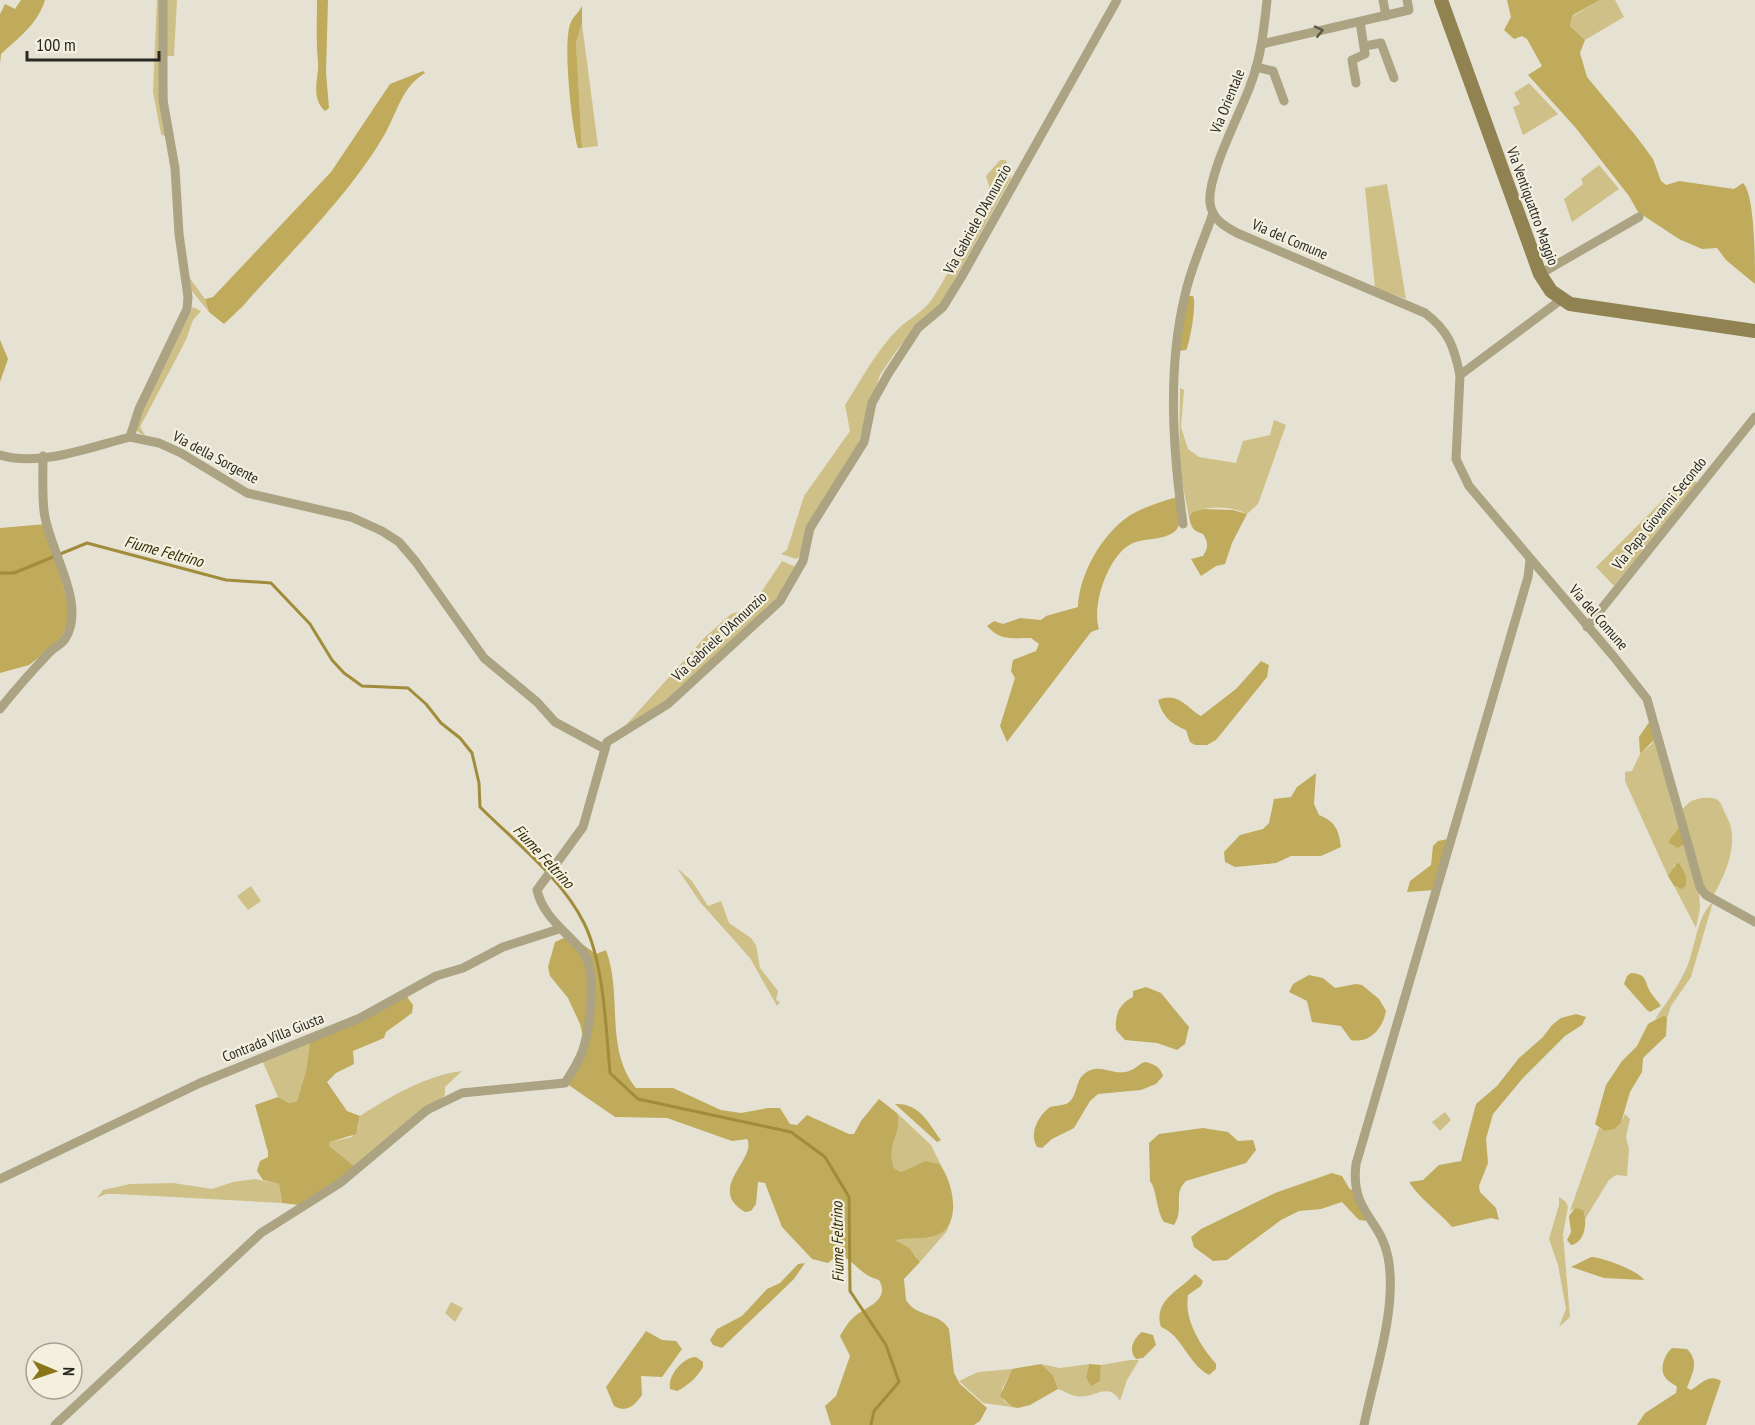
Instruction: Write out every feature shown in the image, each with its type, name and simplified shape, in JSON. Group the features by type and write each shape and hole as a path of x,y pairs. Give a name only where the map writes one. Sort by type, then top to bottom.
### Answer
{"street":[{"path":"0,455 12,459 43,456 130,436 139,409 187,309 188,297 179,234 171,141 163,100 161,43 163,0"},
{"name":"Via Gabriele D'Annunzio","path":"605,749 607,742 668,704 780,601 803,561 810,528 864,442 872,403 918,328 942,307 962,276 1116,0"},
{"name":"Via Orientale","path":"1183,524 1175,463 1176,348 1185,295 1213,213 1211,192 1220,161 1256,67 1262,44 1267,0"},
{"path":"1383,0 1386,16"},
{"path":"1262,44 1409,10 1407,0"},
{"name":"Via Ventiquattro Maggio","path":"1441,0 1540,274 1551,291 1570,304 1755,331"},
{"path":"1356,82 1352,60 1365,54 1360,22"},
{"path":"1365,46 1381,43 1394,78"},
{"path":"1256,67 1273,71 1284,101"},
{"name":"Via del Comune","path":"1213,213 1218,221 1237,233 1425,314 1441,326 1449,338 1460,375 1456,459 1469,486 1647,699 1691,865 1700,887 1706,895 1755,922"},
{"path":"1540,274 1639,218"},
{"path":"1460,375 1563,299"},
{"name":"Via Papa Giovanni Secondo","path":"1587,627 1755,417"},
{"name":"Via della Sorgente","path":"130,436 159,443 181,453 248,493 351,517 399,542 416,562 484,658 537,702 555,722 605,749"},
{"path":"0,709 31,672 64,641 71,627 74,612 44,511 43,456"},
{"path":"1364,1425 1384,1334 1389,1280 1388,1256 1378,1232 1363,1211 1356,1191 1356,1164 1522,599 1530,560"},
{"path":"55,1425 261,1233 340,1183 427,1110 462,1093 565,1083 584,1048 591,977 585,953 558,929 539,899 537,890 583,827 605,749"},
{"name":"Contrada Villa Giusta","path":"0,1179 200,1083 360,1017 436,976 463,968 503,947 558,929"}],"shaded area":[{"path":"21,0 45,0 38,16 1,54 0,64 0,14 5,4 15,9"},
{"path":"157,0 162,0 170,139 161,134 153,92"},
{"path":"166,0 177,0 174,56 166,56"},
{"path":"317,0 328,0 326,73 329,108 325,111 320,106 316,94"},
{"path":"1507,0 1600,0 1573,15 1570,26 1585,40 1580,53 1587,77 1653,159 1661,181 1666,185 1679,181 1734,189 1743,183 1750,200 1752,214 1755,284 1726,260 1717,248 1702,249 1679,239 1638,212 1629,196 1575,127 1528,75 1542,66 1527,39 1522,36 1514,39 1504,30 1511,17"},
{"path":"1600,0 1615,0 1624,17 1585,40 1570,26 1573,16"},
{"path":"582,6 582,24 576,42 582,148 578,148 571,104 567,46 571,22"},
{"path":"582,24 598,146 582,148 576,42"},
{"path":"423,71 425,73 411,85 401,100 372,155 319,222 224,324 209,312 205,299 213,297 331,172 390,84"},
{"path":"1529,83 1558,114 1523,135 1513,107 1520,104 1514,93"},
{"path":"1000,160 1006,160 1011,178 942,302 899,347 880,375 855,453 801,555 796,559 781,554 787,550 804,496 850,431 845,405 883,347 898,329 925,308 932,299 990,189 986,176"},
{"path":"1599,165 1619,189 1572,222 1564,199 1583,184 1581,179"},
{"path":"1387,184 1406,299 1375,288 1365,188"},
{"path":"189,277 205,299 209,312 191,290"},
{"path":"1188,296 1193,296 1194,300 1191,331 1186,350 1178,351"},
{"path":"193,307 201,311 193,320 186,340 140,427 146,437 137,431 136,422"},
{"path":"0,340 8,359 0,382"},
{"path":"1180,388 1184,390 1181,427 1188,449 1199,457 1236,463 1243,441 1270,435 1274,420 1286,425 1258,504 1247,514 1233,509 1208,508 1189,517 1179,466"},
{"path":"1688,475 1697,483 1614,586 1596,567"},
{"path":"1177,497 1180,516 1177,529 1170,535 1133,543 1116,557 1100,594 1097,619 1099,629 1091,632 1007,742 1000,726 1015,678 1011,671 1013,660 1036,651 1039,644 1031,638 1002,636 987,626 994,621 1003,624 1020,618 1041,620 1046,616 1078,607 1082,582 1087,569 1109,534 1134,513"},
{"path":"1204,509 1233,510 1247,514 1232,543 1225,564 1216,566 1201,576 1191,559 1203,556 1207,542 1203,534 1193,528 1189,517 1193,512"},
{"path":"46,524 71,616 59,642 29,665 0,673 0,528"},
{"path":"782,561 796,567 786,589 672,700 618,734 704,638 731,614 744,610 756,600"},
{"path":"1261,661 1269,665 1267,677 1216,740 1207,745 1195,745 1190,742 1186,730 1171,722 1162,711 1158,700 1171,698 1182,702 1201,716 1236,689"},
{"path":"1652,718 1655,739 1640,754 1639,737"},
{"path":"1656,734 1672,805 1699,889 1700,908 1696,928 1674,886 1677,888 1686,883 1680,864 1674,865 1673,873 1668,876 1625,781 1625,772 1632,771 1640,754 1652,744"},
{"path":"1316,773 1314,804 1319,815 1329,820 1335,827 1341,847 1321,856 1291,856 1276,863 1235,867 1225,862 1224,852 1240,835 1263,829 1269,823 1274,799 1291,797 1297,787"},
{"path":"1713,798 1719,801 1731,826 1730,857 1723,878 1713,896 1704,885 1681,810 1691,801"},
{"path":"1679,828 1684,844 1678,848 1668,842"},
{"path":"1448,839 1434,890 1407,892 1410,881 1431,865 1433,846 1438,841"},
{"path":"1677,863 1680,864 1686,876 1686,886 1681,889 1674,886 1668,876"},
{"path":"677,868 692,881 708,906 721,901 729,923 751,938 756,945 760,968 778,991 776,1000 780,1002 777,1006 750,958 700,902"},
{"path":"251,886 261,901 248,910 237,896"},
{"path":"1713,902 1691,977 1671,1006 1667,1018 1664,1015 1655,1019 1684,974 1703,916"},
{"path":"566,937 596,954 606,950 611,967 620,1056 626,1073 636,1088 673,1088 721,1110 741,1113 780,1108 790,1124 797,1125 807,1115 849,1134 854,1134 861,1121 879,1099 897,1113 899,1120 892,1152 894,1168 901,1172 925,1161 939,1164 948,1180 953,1202 953,1212 945,1230 932,1237 895,1240 909,1248 920,1262 904,1279 906,1300 916,1310 940,1320 949,1329 954,1373 960,1384 987,1408 980,1421 974,1425 831,1425 825,1406 836,1396 850,1356 840,1336 853,1318 880,1298 882,1287 879,1280 867,1275 839,1254 828,1263 812,1259 782,1227 765,1183 758,1182 756,1204 751,1211 745,1212 734,1203 730,1194 731,1184 746,1155 747,1139 732,1141 667,1118 615,1117 567,1083 584,1040 580,1024 568,998 550,976 548,967 555,942"},
{"path":"1631,973 1645,979 1651,993 1661,1006 1650,1012 1647,1010 1624,984"},
{"path":"1309,975 1323,978 1335,988 1362,985 1379,999 1386,1011 1379,1029 1370,1037 1358,1041 1351,1040 1341,1026 1312,1022 1307,1001 1289,992 1293,984"},
{"path":"1146,987 1161,993 1189,1027 1185,1044 1177,1050 1157,1043 1125,1040 1116,1030 1117,1014 1121,1006 1133,997 1133,991"},
{"path":"405,994 413,1005 412,1013 386,1032 384,1038 353,1051 354,1064 336,1073 327,1082 347,1111 360,1116 356,1134 330,1142 329,1146 355,1167 347,1175 299,1205 282,1203 279,1184 263,1180 257,1171 260,1161 268,1157 268,1152 255,1105 278,1097 289,1103 297,1101 306,1071 310,1041"},
{"path":"1576,1014 1586,1017 1582,1025 1565,1036 1523,1078 1493,1114 1486,1139 1488,1163 1479,1186 1480,1192 1496,1208 1499,1220 1491,1218 1452,1227 1409,1182 1423,1180 1439,1165 1461,1161 1476,1104 1497,1086 1519,1058 1543,1037 1552,1025 1561,1018"},
{"path":"1664,1015 1667,1018 1666,1036 1643,1058 1642,1072 1630,1092 1621,1123 1614,1129 1604,1131 1595,1124 1606,1085 1622,1061 1637,1046 1648,1024"},
{"path":"310,1041 306,1071 297,1101 289,1103 278,1097 262,1060"},
{"path":"1146,1062 1157,1067 1162,1073 1163,1076 1156,1084 1141,1090 1098,1094 1090,1101 1074,1128 1052,1139 1042,1148 1037,1147 1034,1131 1042,1115 1050,1107 1066,1104 1071,1100 1084,1074 1095,1069 1123,1072"},
{"path":"462,1071 445,1087 445,1095 355,1167 329,1147 330,1142 352,1137 358,1128 360,1116 383,1102 422,1082"},
{"path":"895,1104 917,1110 941,1140 937,1142"},
{"path":"1445,1112 1451,1120 1440,1131 1432,1122"},
{"path":"897,1113 931,1145 949,1181 942,1168 925,1161 901,1172 894,1168 892,1152 899,1120"},
{"path":"1625,1114 1630,1119 1626,1137 1629,1149 1627,1176 1616,1175 1609,1180 1585,1219 1585,1214 1575,1208 1570,1211 1599,1128 1604,1131 1621,1123"},
{"path":"1203,1128 1228,1132 1238,1141 1253,1140 1256,1150 1246,1163 1186,1181 1180,1191 1179,1213 1174,1225 1164,1222 1150,1181 1149,1143 1159,1134"},
{"path":"1332,1173 1342,1176 1349,1188 1360,1196 1368,1221 1359,1220 1342,1202 1321,1209 1299,1211 1281,1220 1227,1260 1213,1261 1194,1247 1191,1237 1201,1229 1275,1193"},
{"path":"255,1179 279,1184 282,1203 117,1194 106,1194 97,1198 103,1190 130,1184 173,1183 212,1189 233,1182"},
{"path":"1559,1197 1566,1202 1568,1207 1563,1234 1570,1317 1559,1327 1566,1309 1558,1265 1549,1239 1559,1205"},
{"path":"1575,1208 1583,1210 1585,1225 1582,1236 1571,1245 1567,1240 1571,1232 1569,1216"},
{"path":"950,1222 947,1231 920,1262 916,1256 894,1239 932,1235 945,1228"},
{"path":"1591,1257 1620,1265 1641,1276 1644,1280 1604,1278 1571,1267"},
{"path":"805,1263 794,1279 722,1348 713,1345 710,1340 717,1329 742,1316 767,1289 780,1283 798,1264"},
{"path":"1195,1274 1203,1281 1201,1286 1188,1295 1188,1314 1194,1332 1216,1364 1216,1369 1209,1375 1196,1364 1174,1336 1161,1327 1161,1310 1164,1303"},
{"path":"451,1302 463,1308 455,1322 445,1313"},
{"path":"646,1331 662,1340 676,1341 682,1349 662,1377 641,1376 642,1395 630,1407 619,1408 614,1406 606,1387"},
{"path":"1142,1332 1153,1335 1156,1345 1143,1358 1136,1359 1132,1348 1136,1338"},
{"path":"1672,1348 1687,1349 1693,1359 1693,1373 1687,1388 1691,1390 1713,1378 1721,1381 1706,1425 1637,1425 1645,1413 1676,1393 1677,1387 1663,1373 1665,1357"},
{"path":"696,1357 703,1362 703,1367 698,1374 681,1389 677,1391 670,1389 673,1373 677,1368 686,1360"},
{"path":"1139,1360 1127,1380 1120,1401 1115,1395 1105,1391 1082,1397 1058,1389 1053,1375 1041,1364 1060,1368 1089,1364 1086,1377 1100,1381 1101,1365"},
{"path":"1041,1364 1053,1375 1058,1389 1030,1405 1018,1408 1012,1407 1000,1396 1012,1369"},
{"path":"1089,1364 1101,1365 1100,1381 1091,1386 1086,1377"},
{"path":"1012,1369 1002,1389 1003,1400 1012,1407 983,1403 959,1381 978,1372"}],"waterway":[{"name":"Fiume Feltrino","path":"0,573 14,573 87,543 226,580 271,583 310,624 332,660 344,673 362,686 408,688 426,704 441,723 460,738 472,753 479,783 480,807 551,876 575,907 584,923 591,939 600,976 610,1073 638,1099 791,1132 825,1157 849,1197 850,1291 886,1345 899,1382 874,1411 871,1425"}]}
